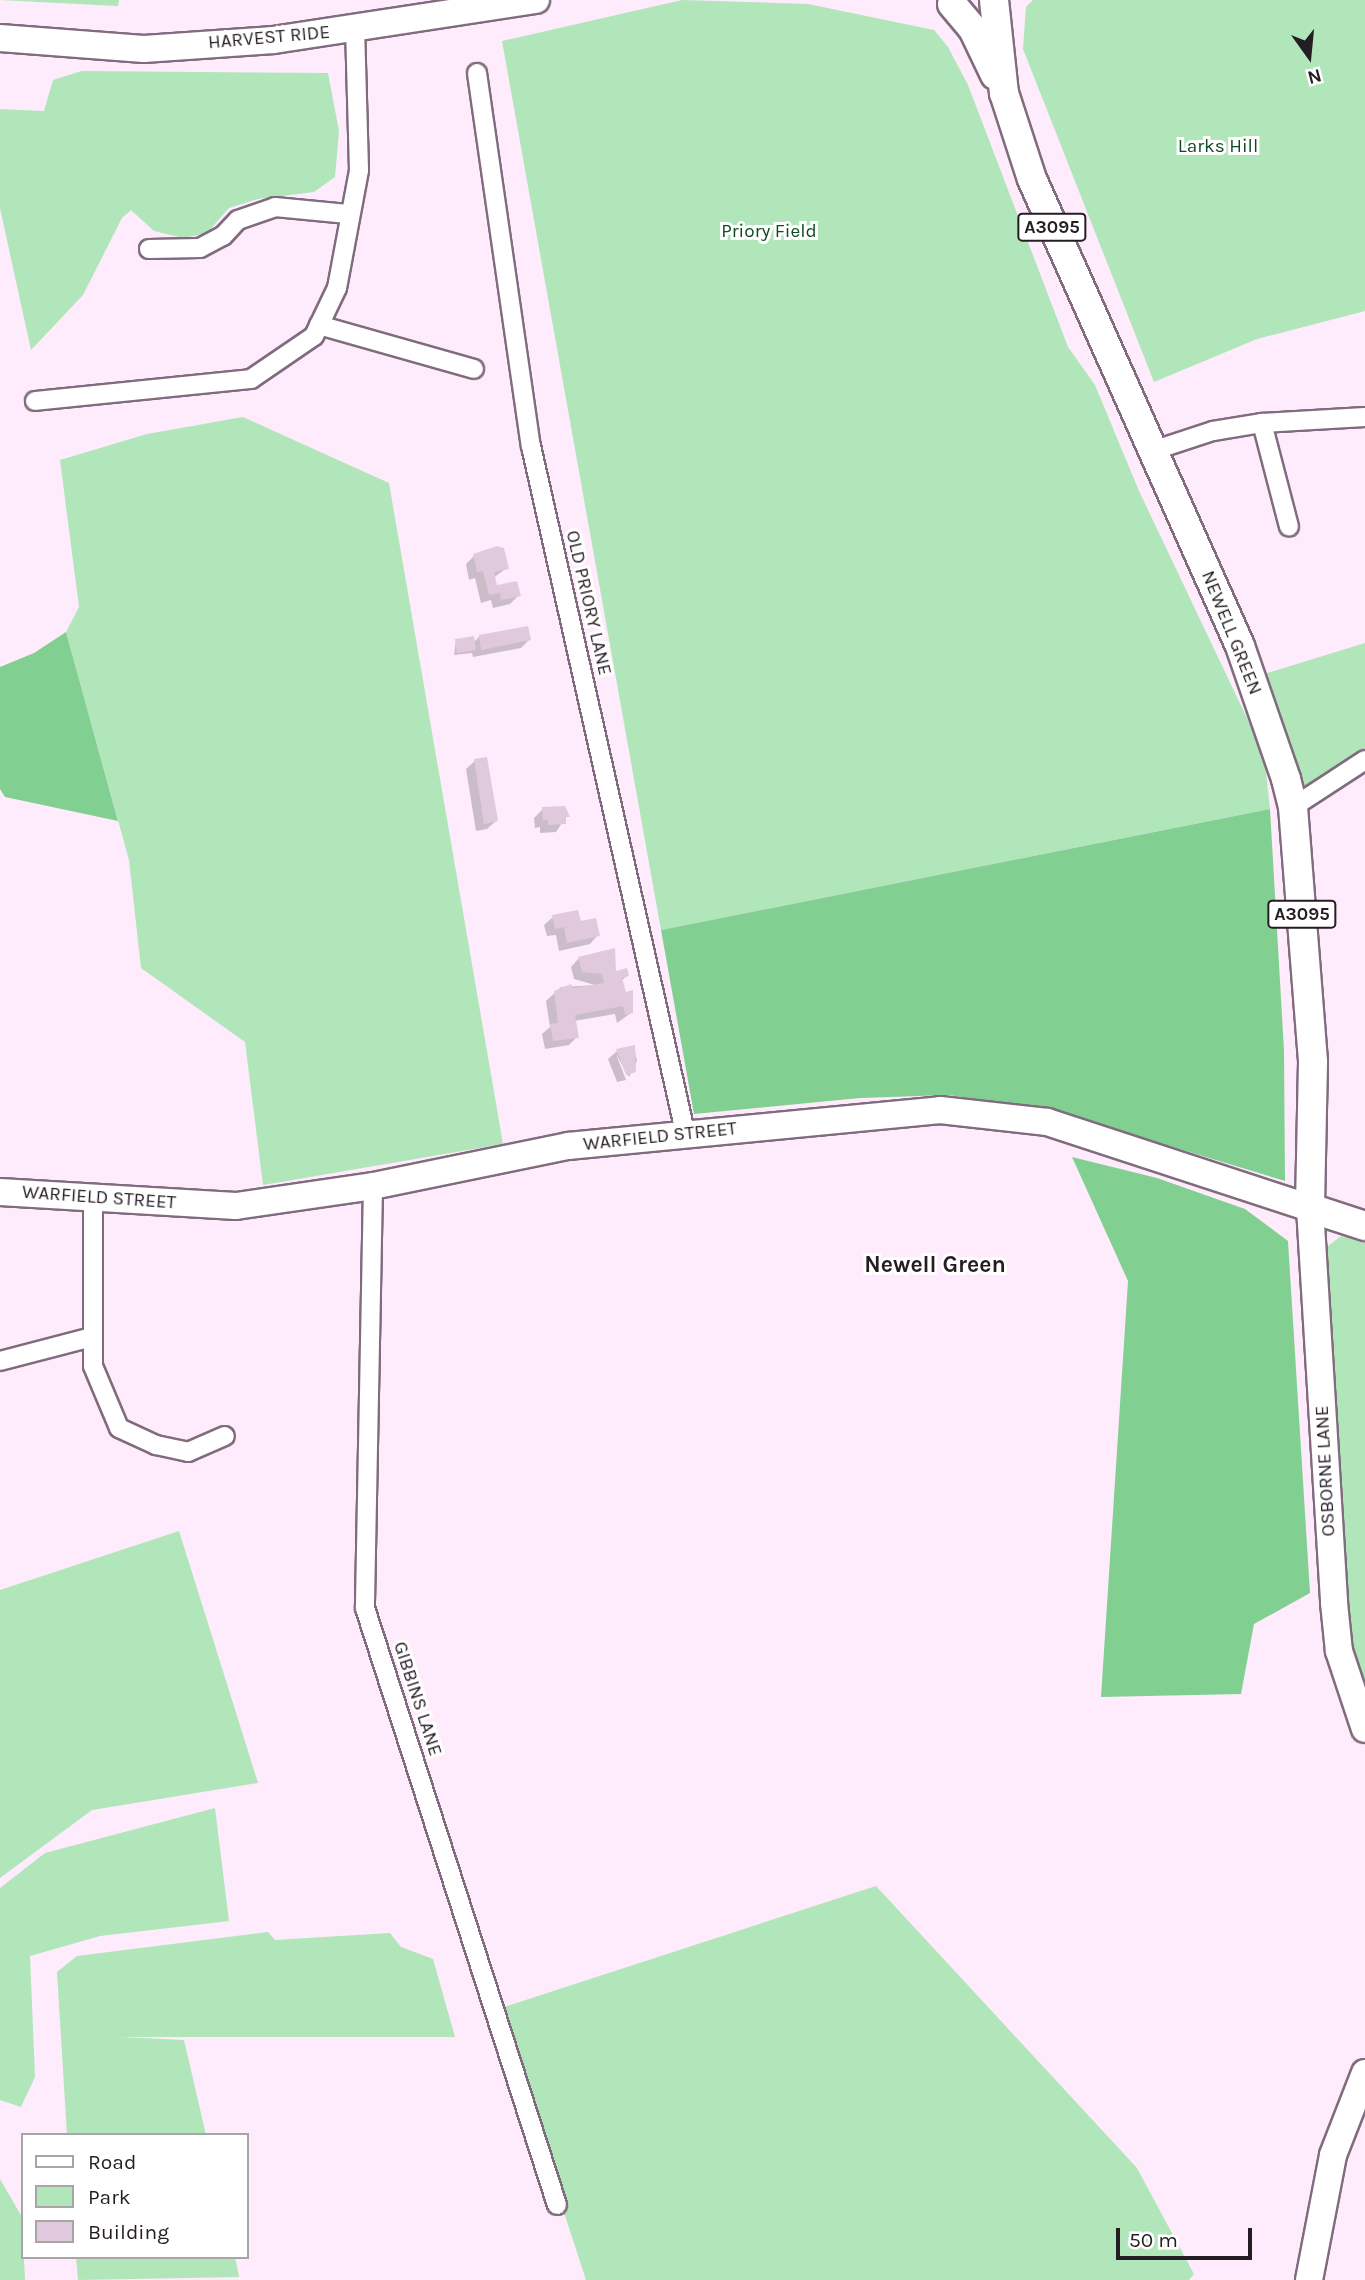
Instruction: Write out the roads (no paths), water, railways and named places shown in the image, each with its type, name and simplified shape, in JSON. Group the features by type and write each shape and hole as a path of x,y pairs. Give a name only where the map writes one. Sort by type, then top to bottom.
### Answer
{"main road":[{"name":"HARVEST RIDE","path":"0,38 144,49 355,29 469,6 536,0"},
{"name":"NEWELL GREEN","path":"994,0 1004,93"},
{"name":"NEWELL GREEN","path":"956,1 973,29 1004,93 1032,179 1240,646 1293,807 1313,1062 1310,1208"},
{"name":"WARFIELD STREET","path":"0,1192 236,1206 373,1186 568,1146 686,1136 855,1115 940,1110 1034,1120 1113,1140 1310,1208"},
{"path":"1310,1208 1365,1226"},
{"name":"OSBORNE LANE","path":"1310,1208 1339,1651 1365,1730"},
{"path":"1309,2280 1333,2155 1365,2073"}],"street":[{"path":"35,401 251,379 314,336 337,288 348,214 359,170 355,29"},
{"name":"OLD PRIORY LANE","path":"477,73 531,446 686,1136"},
{"path":"149,249 200,248 223,236 238,220 275,208 348,214"},
{"path":"319,325 474,369"},
{"path":"1152,451 1213,431 1262,423 1365,417"},
{"path":"1262,423 1289,527"},
{"path":"1293,807 1365,760"},
{"name":"GIBBINS LANE","path":"373,1186 365,1608 557,2204"},
{"path":"93,1199 93,1366 120,1427 156,1444 188,1452 225,1436"},
{"path":"0,1361 92,1337"}],"district":[{"name":"Newell Green","path":"935,1265"}],"park label":[{"name":"Larks Hill","path":"1218,147"},
{"name":"Priory Field","path":"769,232"}]}
